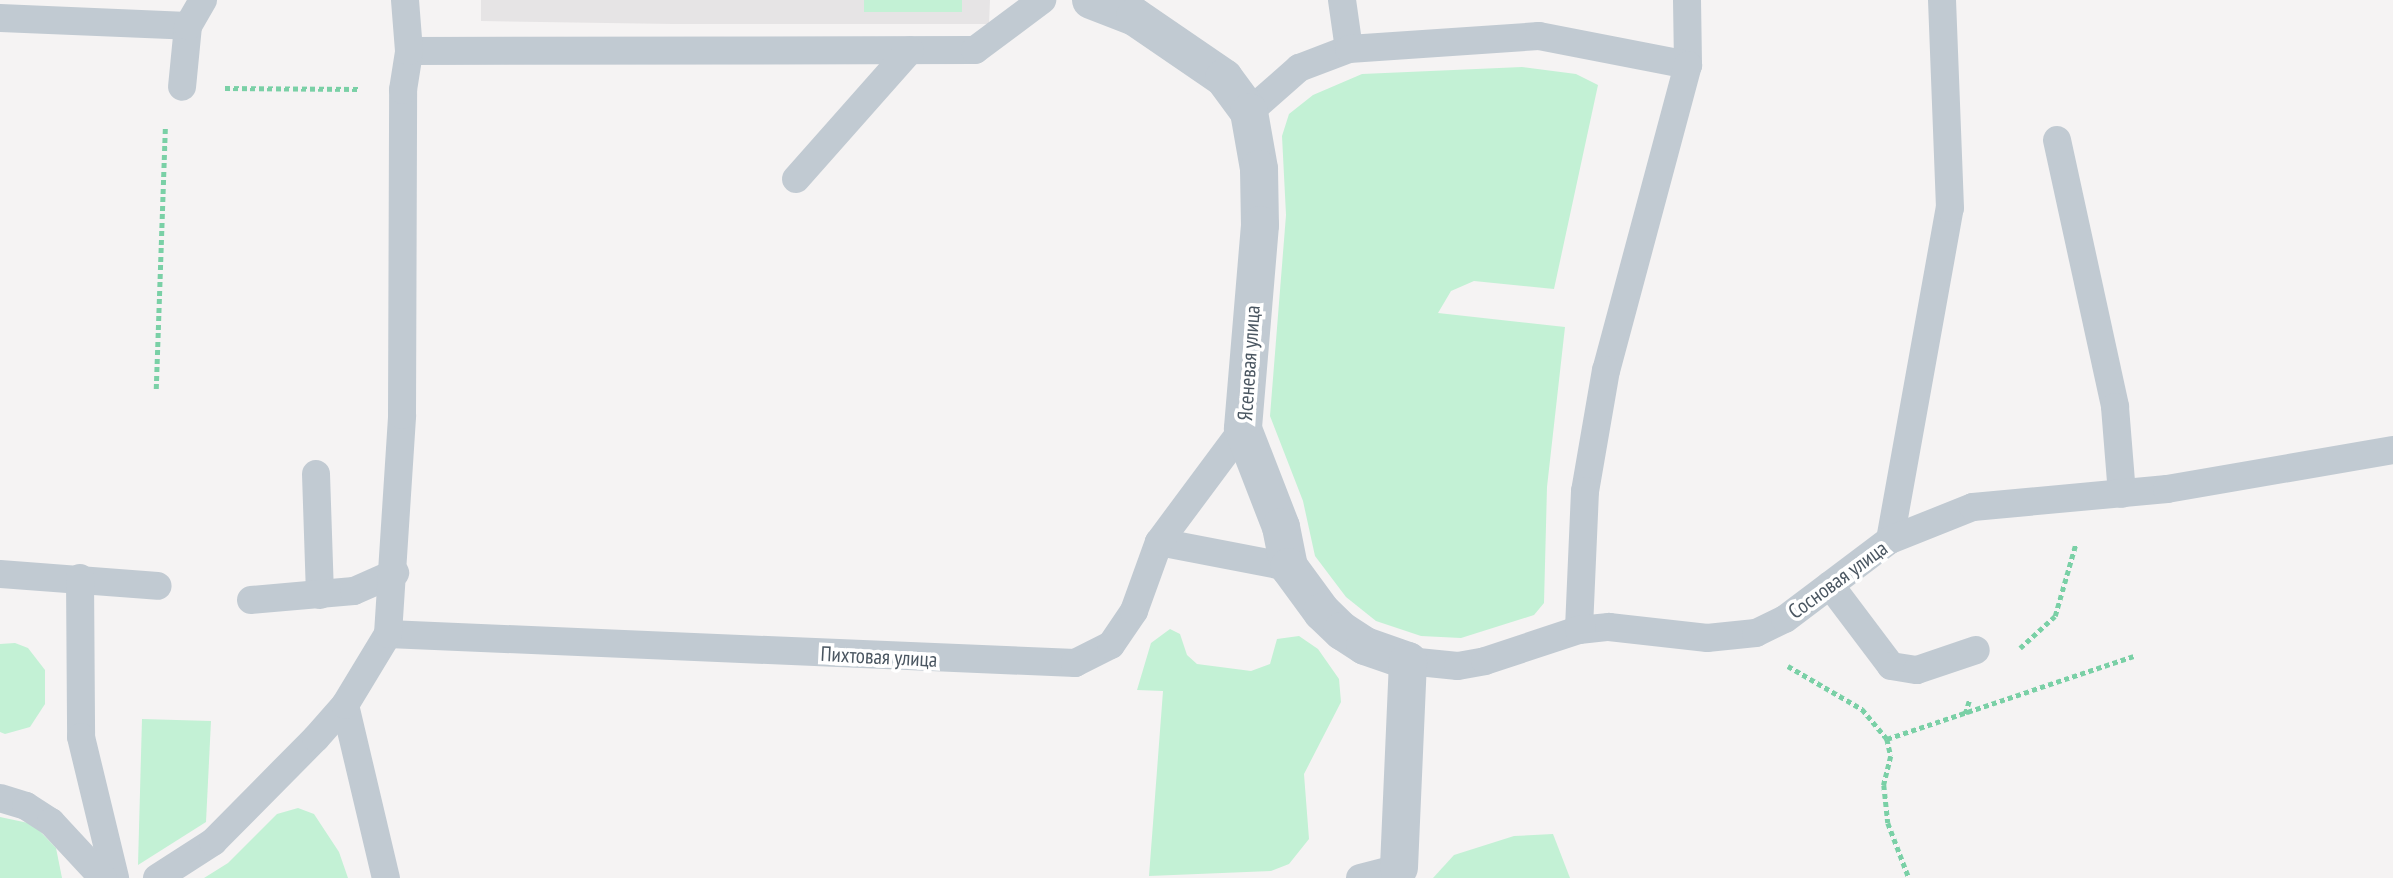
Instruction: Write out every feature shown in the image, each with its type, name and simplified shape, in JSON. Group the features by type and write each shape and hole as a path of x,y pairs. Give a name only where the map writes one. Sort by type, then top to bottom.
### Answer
{"street":[{"name":"Ясеневая улица","path":"1091,0 1135,17 1224,78 1249,111 1259,169 1260,225 1242,429 1281,527 1290,568 1322,612 1342,631 1365,646 1408,661"},
{"path":"1399,868 1408,661"}],"lane":[{"path":"182,87 188,26 203,0"},
{"path":"156,878 213,842 345,705 388,634 395,573 402,415 402,90 409,51 405,0"},
{"path":"409,51 975,50 1042,0"},
{"path":"1342,0 1349,49"},
{"path":"1579,630 1585,491 1606,370 1688,65 1687,0"},
{"path":"1890,540 1950,208 1942,0"},
{"path":"0,18 188,26"},
{"path":"1249,111 1299,68 1349,49 1539,36 1688,65"},
{"path":"796,179 910,51"},
{"path":"2057,140 2115,407 2122,494"},
{"name":"Пихтовая улица","path":"388,634 1075,663 1111,645 1134,611 1159,542 1242,429"},
{"name":"Сосновая улица","path":"1408,661 1458,666 1485,661 1579,630 1648,629 1729,639 1756,633 1786,619 1890,540 1973,507 2122,494 2393,450"},
{"path":"316,474 320,595"},
{"path":"1159,542 1290,568"},
{"path":"251,600 354,591 395,573"},
{"path":"0,574 158,586"},
{"path":"80,578 80,737 115,878"},
{"path":"1830,585 1891,666 1917,670 1976,650"},
{"path":"345,705 386,878"},
{"path":"0,798 26,806 51,822 103,878"},
{"path":"1360,878 1399,868"}],"path":[{"path":"156,389 166,99 182,87 402,90"},
{"path":"2013,654 2054,616 2087,497"},
{"path":"1756,633 1788,667 1861,709 1887,739 1891,756 1884,785 1888,823 1909,878"},
{"path":"1887,739 2133,656"},
{"path":"1965,713 1972,692"}],"shaded area":[{"path":"481,0 990,0 989,24 673,24 481,21"}],"green space":[{"path":"864,0 962,0 962,12 864,12"},
{"path":"1522,67 1576,74 1598,85 1554,289 1474,281 1451,291 1438,313 1565,327 1547,487 1544,603 1534,615 1461,638 1421,636 1376,621 1346,597 1315,556 1303,501 1270,416 1286,215 1282,136 1289,114 1313,95 1362,74"},
{"path":"1170,629 1180,634 1187,655 1197,664 1251,671 1270,664 1277,639 1299,636 1318,649 1339,679 1341,702 1304,774 1309,839 1289,864 1271,871 1149,876 1163,691 1137,690 1151,643"},
{"path":"15,643 28,648 45,670 45,704 30,727 5,734 0,732 0,644"},
{"path":"142,719 211,721 206,822 138,865"},
{"path":"298,808 314,814 339,852 348,878 204,878 228,863 277,814"},
{"path":"0,817 33,824 56,848 62,878 0,878"},
{"path":"1553,834 1570,878 1433,878 1454,855 1514,836"}]}
